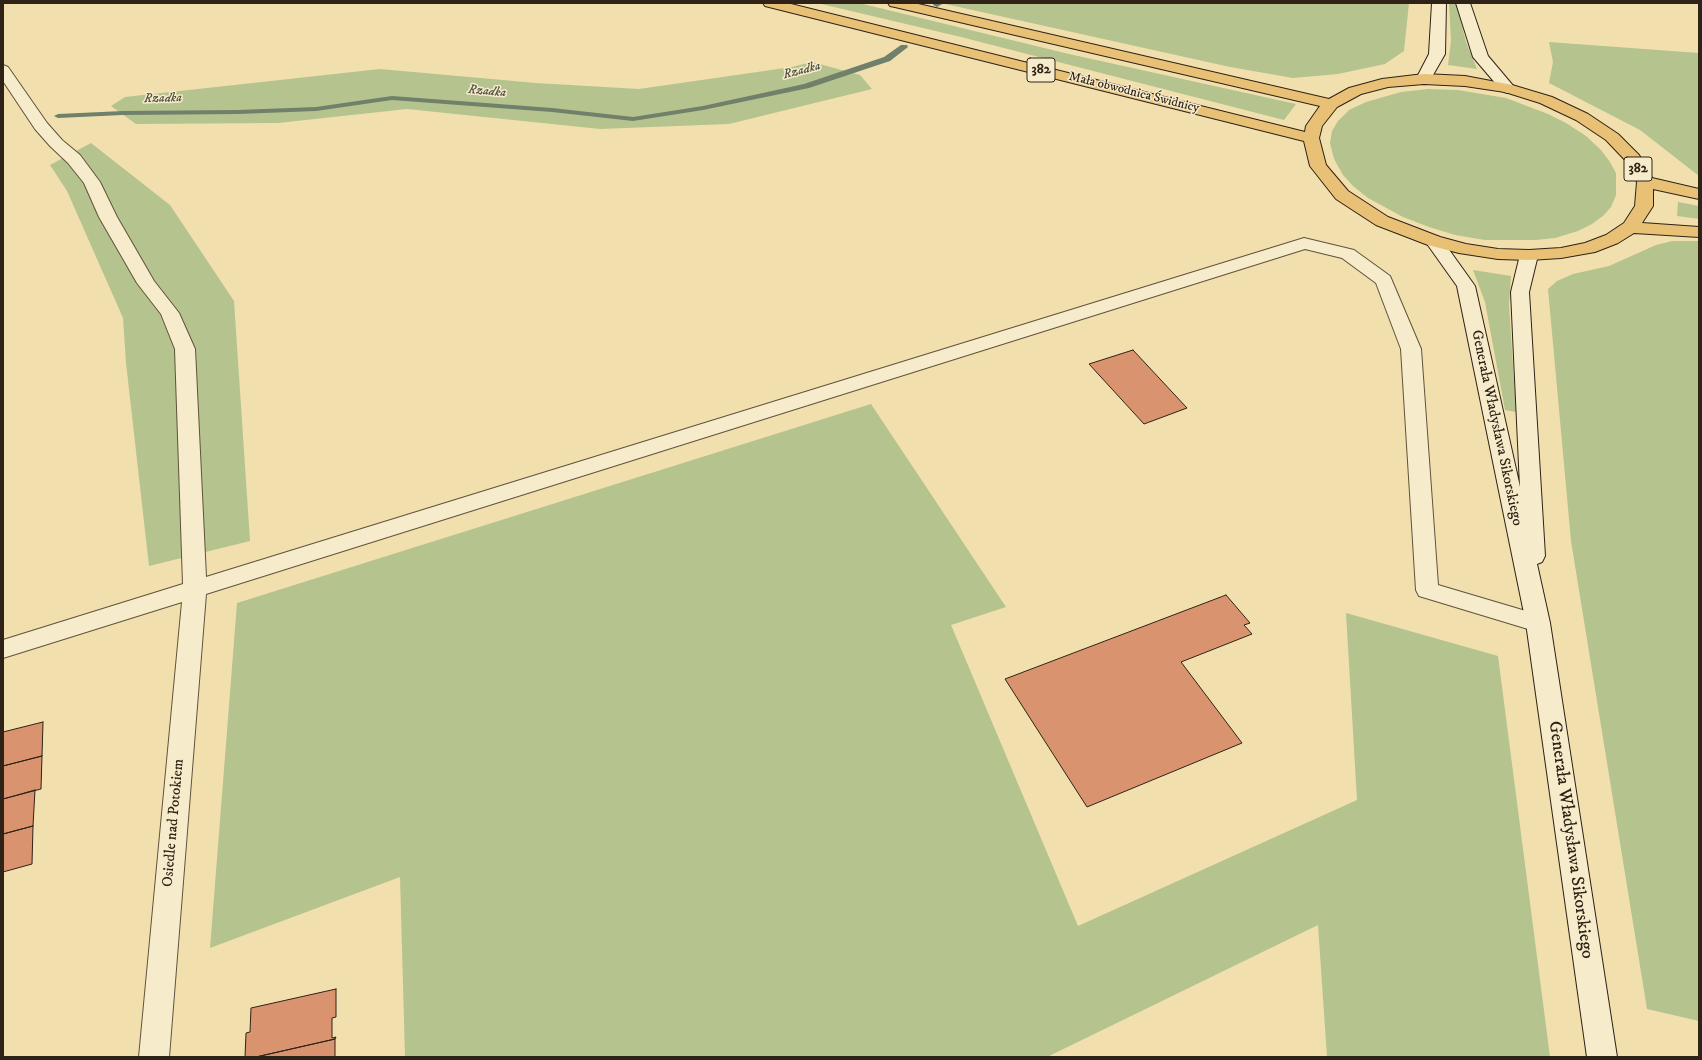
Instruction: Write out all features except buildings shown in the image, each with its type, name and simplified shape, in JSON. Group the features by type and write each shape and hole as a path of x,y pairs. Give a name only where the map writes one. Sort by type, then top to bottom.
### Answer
{"main road":[{"name":"Mała obwodnica Świdnicy","path":"770,3 1311,138"},
{"name":"382","path":"895,3 1331,104"},
{"name":"382","path":"1424,79 1465,81 1507,88 1546,100 1582,117 1612,137 1633,159 1644,182 1644,206 1630,227 1612,239 1589,248 1561,253 1529,256 1491,253 1465,249 1434,241 1382,221 1342,195 1318,166 1311,138 1314,126 1321,114 1331,104 1355,91 1387,82 1424,79"},
{"path":"1644,182 1699,194"},
{"path":"1630,227 1699,232"}],"street":[{"path":"1424,79 1437,54 1439,3"},
{"path":"1463,3 1480,57 1507,88"},
{"name":"Osiedle nad Potokiem","path":"3,70 40,126 74,159 92,182 108,217 146,283 170,313 185,349 195,590 154,1057"},
{"name":"Generała Władysława Sikorskiego","path":"1434,241 1466,286 1538,623 1602,1057"},
{"path":"3,650 1304,243 1348,254 1384,280 1411,349 1426,590 1538,623"},
{"name":"Generała Władysława Sikorskiego","path":"1529,256 1520,292 1538,623"}],"green space":[{"path":"817,3 859,3 1069,54 1296,104 1284,120 961,37"},
{"path":"941,3 1409,3 1404,51 1385,64 1338,74 1293,78 1230,67"},
{"path":"1449,3 1456,3 1466,42 1477,69 1448,65 1451,41"},
{"path":"1549,42 1699,53 1699,176 1640,130 1549,83 1553,62"},
{"path":"812,62 860,75 872,89 729,124 600,129 407,109 278,123 136,124 111,106 125,97 380,69 536,83 639,89 792,67"},
{"path":"1428,89 1458,90 1506,98 1548,114 1566,123 1586,136 1601,150 1616,173 1616,195 1611,207 1603,216 1592,224 1578,231 1555,238 1536,240 1485,240 1455,235 1429,227 1403,217 1368,198 1353,186 1343,175 1334,159 1330,143 1332,131 1338,121 1349,110 1366,102 1401,92"},
{"path":"91,143 170,205 234,301 250,541 149,566 126,363 123,318 67,191 50,165"},
{"path":"1678,202 1699,206 1699,219 1677,216"},
{"path":"1672,241 1699,241 1699,1021 1647,1009 1571,541 1548,289 1557,281 1573,274 1609,266 1656,245"},
{"path":"1473,270 1511,276 1509,305 1516,412 1505,410 1485,302"},
{"path":"871,404 1006,607 951,625 1078,926 1357,800 1346,613 1498,656 1550,1057 1327,1057 1318,925 1047,1057 405,1057 400,877 210,948 237,603"}],"waterway":[{"name":"Rzadka","path":"58,116 123,113 238,112 316,109 392,98 552,110 633,119 703,108 806,86 887,59 904,47"}]}
